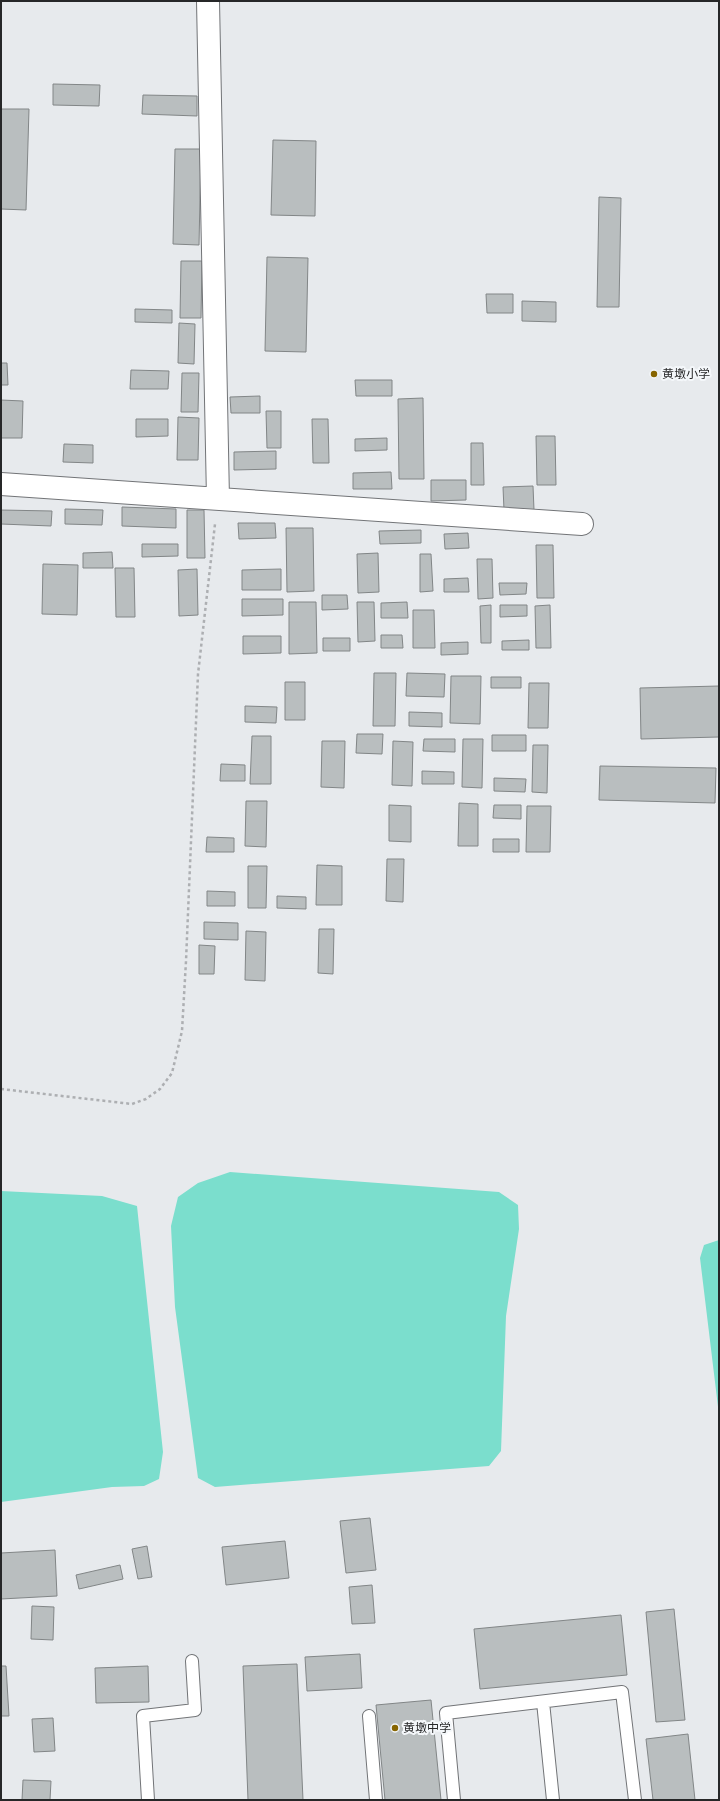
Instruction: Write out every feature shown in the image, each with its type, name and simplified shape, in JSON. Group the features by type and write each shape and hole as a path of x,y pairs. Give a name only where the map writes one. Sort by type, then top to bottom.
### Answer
{"street":[{"path":"208,1 218,499"},
{"path":"1,484 582,524"}],"lane":[{"path":"148,1800 143,1716 195,1710 192,1661"},
{"path":"454,1800 446,1713 622,1692 635,1800"},
{"path":"543,1702 553,1800"},
{"path":"369,1716 376,1800"}],"path":[{"path":"1,1088 132,1104 146,1099 160,1090 172,1073 182,1031 198,674 218,499"}],"shaded area":[{"path":"230,1172 499,1192 518,1205 519,1229 506,1316 501,1451 489,1466 215,1487 198,1478 175,1307 171,1226 178,1197 198,1183"},
{"path":"1,1191 102,1196 137,1206 163,1452 159,1479 144,1486 112,1487 1,1502"},
{"path":"719,1240 719,1415 700,1258 704,1245"}],"building":[{"path":"53,84 100,85 99,106 53,105"},
{"path":"143,95 197,96 197,116 142,114"},
{"path":"1,109 29,109 26,210 1,209"},
{"path":"273,140 316,141 315,216 271,215"},
{"path":"175,149 201,149 199,245 173,244"},
{"path":"599,197 621,198 619,307 597,307"},
{"path":"267,257 308,258 306,352 265,351"},
{"path":"181,261 202,261 201,318 180,318"},
{"path":"486,294 513,294 513,313 487,313"},
{"path":"522,301 556,302 556,322 522,321"},
{"path":"135,309 172,310 172,323 135,322"},
{"path":"179,323 195,324 194,364 178,363"},
{"path":"1,363 7,363 8,385 1,385"},
{"path":"131,370 169,371 168,389 130,389"},
{"path":"182,373 199,373 198,412 181,412"},
{"path":"355,380 392,380 392,396 356,396"},
{"path":"260,396 260,413 231,413 230,397"},
{"path":"423,398 424,479 399,479 398,399"},
{"path":"1,400 23,401 22,438 1,438"},
{"path":"266,411 281,411 281,448 267,448"},
{"path":"178,417 199,418 198,460 177,460"},
{"path":"136,419 168,419 168,436 136,437"},
{"path":"312,419 328,419 329,463 313,463"},
{"path":"536,436 555,436 556,485 537,485"},
{"path":"387,438 387,450 355,451 355,439"},
{"path":"471,443 483,443 484,485 471,485"},
{"path":"64,444 93,445 93,463 63,462"},
{"path":"276,451 276,469 234,470 234,452"},
{"path":"391,472 392,489 353,489 353,473"},
{"path":"431,480 466,480 466,500 431,501"},
{"path":"533,486 534,510 504,510 503,487"},
{"path":"122,507 176,509 176,528 122,526"},
{"path":"65,509 103,510 102,525 65,524"},
{"path":"1,510 52,511 51,526 1,524"},
{"path":"187,510 204,510 205,558 187,558"},
{"path":"238,523 275,523 276,538 239,539"},
{"path":"286,528 313,528 314,591 287,592"},
{"path":"421,530 421,543 380,544 379,531"},
{"path":"468,533 469,548 445,549 444,534"},
{"path":"142,544 178,544 178,556 142,557"},
{"path":"536,545 553,545 554,598 537,598"},
{"path":"112,552 113,568 83,568 83,553"},
{"path":"378,553 379,592 358,593 357,554"},
{"path":"420,554 431,554 433,591 420,592"},
{"path":"477,559 492,559 493,598 478,599"},
{"path":"43,564 78,565 77,615 42,614"},
{"path":"115,568 134,568 135,617 116,617"},
{"path":"197,569 198,615 179,616 178,570"},
{"path":"281,569 281,590 242,590 242,570"},
{"path":"468,578 469,592 444,592 444,579"},
{"path":"499,583 527,583 526,594 500,595"},
{"path":"322,595 347,595 348,609 322,610"},
{"path":"242,599 283,599 283,615 242,616"},
{"path":"289,602 316,602 317,653 289,654"},
{"path":"357,602 374,602 375,641 358,642"},
{"path":"407,602 408,618 381,618 381,603"},
{"path":"491,605 491,643 481,643 480,606"},
{"path":"500,605 527,605 527,616 500,617"},
{"path":"550,605 551,648 536,648 535,606"},
{"path":"413,610 434,610 435,648 413,648"},
{"path":"381,635 402,635 403,648 381,648"},
{"path":"243,636 281,636 281,653 243,654"},
{"path":"323,638 350,638 350,651 323,651"},
{"path":"529,640 529,650 502,650 502,641"},
{"path":"468,642 468,654 441,655 441,643"},
{"path":"374,673 396,673 395,726 373,726"},
{"path":"407,673 445,674 444,697 406,696"},
{"path":"451,676 481,676 480,724 450,723"},
{"path":"491,677 521,677 521,688 491,688"},
{"path":"285,682 305,682 305,720 285,720"},
{"path":"529,683 549,683 548,728 528,728"},
{"path":"719,686 719,737 641,739 640,688"},
{"path":"245,706 277,707 276,723 245,722"},
{"path":"409,712 442,713 442,727 409,726"},
{"path":"357,734 383,734 382,754 356,753"},
{"path":"492,735 526,735 526,751 492,751"},
{"path":"252,736 271,736 271,784 250,784"},
{"path":"424,739 455,739 455,752 423,751"},
{"path":"463,739 483,739 482,788 462,787"},
{"path":"322,741 345,741 344,788 321,787"},
{"path":"393,741 413,742 412,786 392,785"},
{"path":"533,745 548,745 547,793 532,792"},
{"path":"221,764 245,765 245,781 220,781"},
{"path":"600,766 716,768 715,803 599,800"},
{"path":"422,771 454,772 454,784 422,784"},
{"path":"494,778 526,779 525,792 494,791"},
{"path":"246,801 267,801 266,847 245,846"},
{"path":"459,803 478,804 478,846 458,846"},
{"path":"389,805 411,806 411,842 389,841"},
{"path":"494,805 521,805 521,819 493,818"},
{"path":"527,806 551,806 550,852 526,852"},
{"path":"207,837 234,838 234,852 206,852"},
{"path":"493,839 519,839 519,852 493,852"},
{"path":"387,859 404,859 403,902 386,901"},
{"path":"317,865 342,866 342,905 316,905"},
{"path":"248,866 267,866 266,908 248,908"},
{"path":"207,891 235,892 235,906 207,906"},
{"path":"277,896 306,897 306,909 277,908"},
{"path":"204,922 238,923 238,940 204,939"},
{"path":"319,929 334,929 333,974 318,973"},
{"path":"246,931 266,932 265,981 245,980"},
{"path":"199,945 215,946 214,974 199,974"},
{"path":"370,1518 376,1570 346,1573 340,1521"},
{"path":"285,1541 289,1578 226,1585 222,1547"},
{"path":"147,1546 152,1577 138,1579 132,1549"},
{"path":"55,1550 57,1596 1,1599 1,1553"},
{"path":"120,1565 123,1579 79,1589 76,1575"},
{"path":"372,1585 375,1623 352,1624 349,1587"},
{"path":"32,1606 54,1607 53,1640 31,1639"},
{"path":"674,1609 685,1720 656,1722 646,1612"},
{"path":"621,1615 627,1675 480,1689 474,1629"},
{"path":"360,1654 362,1688 307,1691 305,1657"},
{"path":"297,1664 303,1800 248,1800 243,1666"},
{"path":"1,1666 6,1666 9,1716 1,1716"},
{"path":"148,1666 149,1702 96,1703 95,1668"},
{"path":"431,1700 441,1800 385,1800 376,1705"},
{"path":"53,1718 55,1751 34,1752 32,1719"},
{"path":"688,1734 695,1800 653,1800 646,1739"},
{"path":"23,1780 51,1781 50,1800 22,1800"}],"place":[{"name":"黄墩小学","path":"654,374"},
{"name":"黄墩中学","path":"395,1728"}]}
